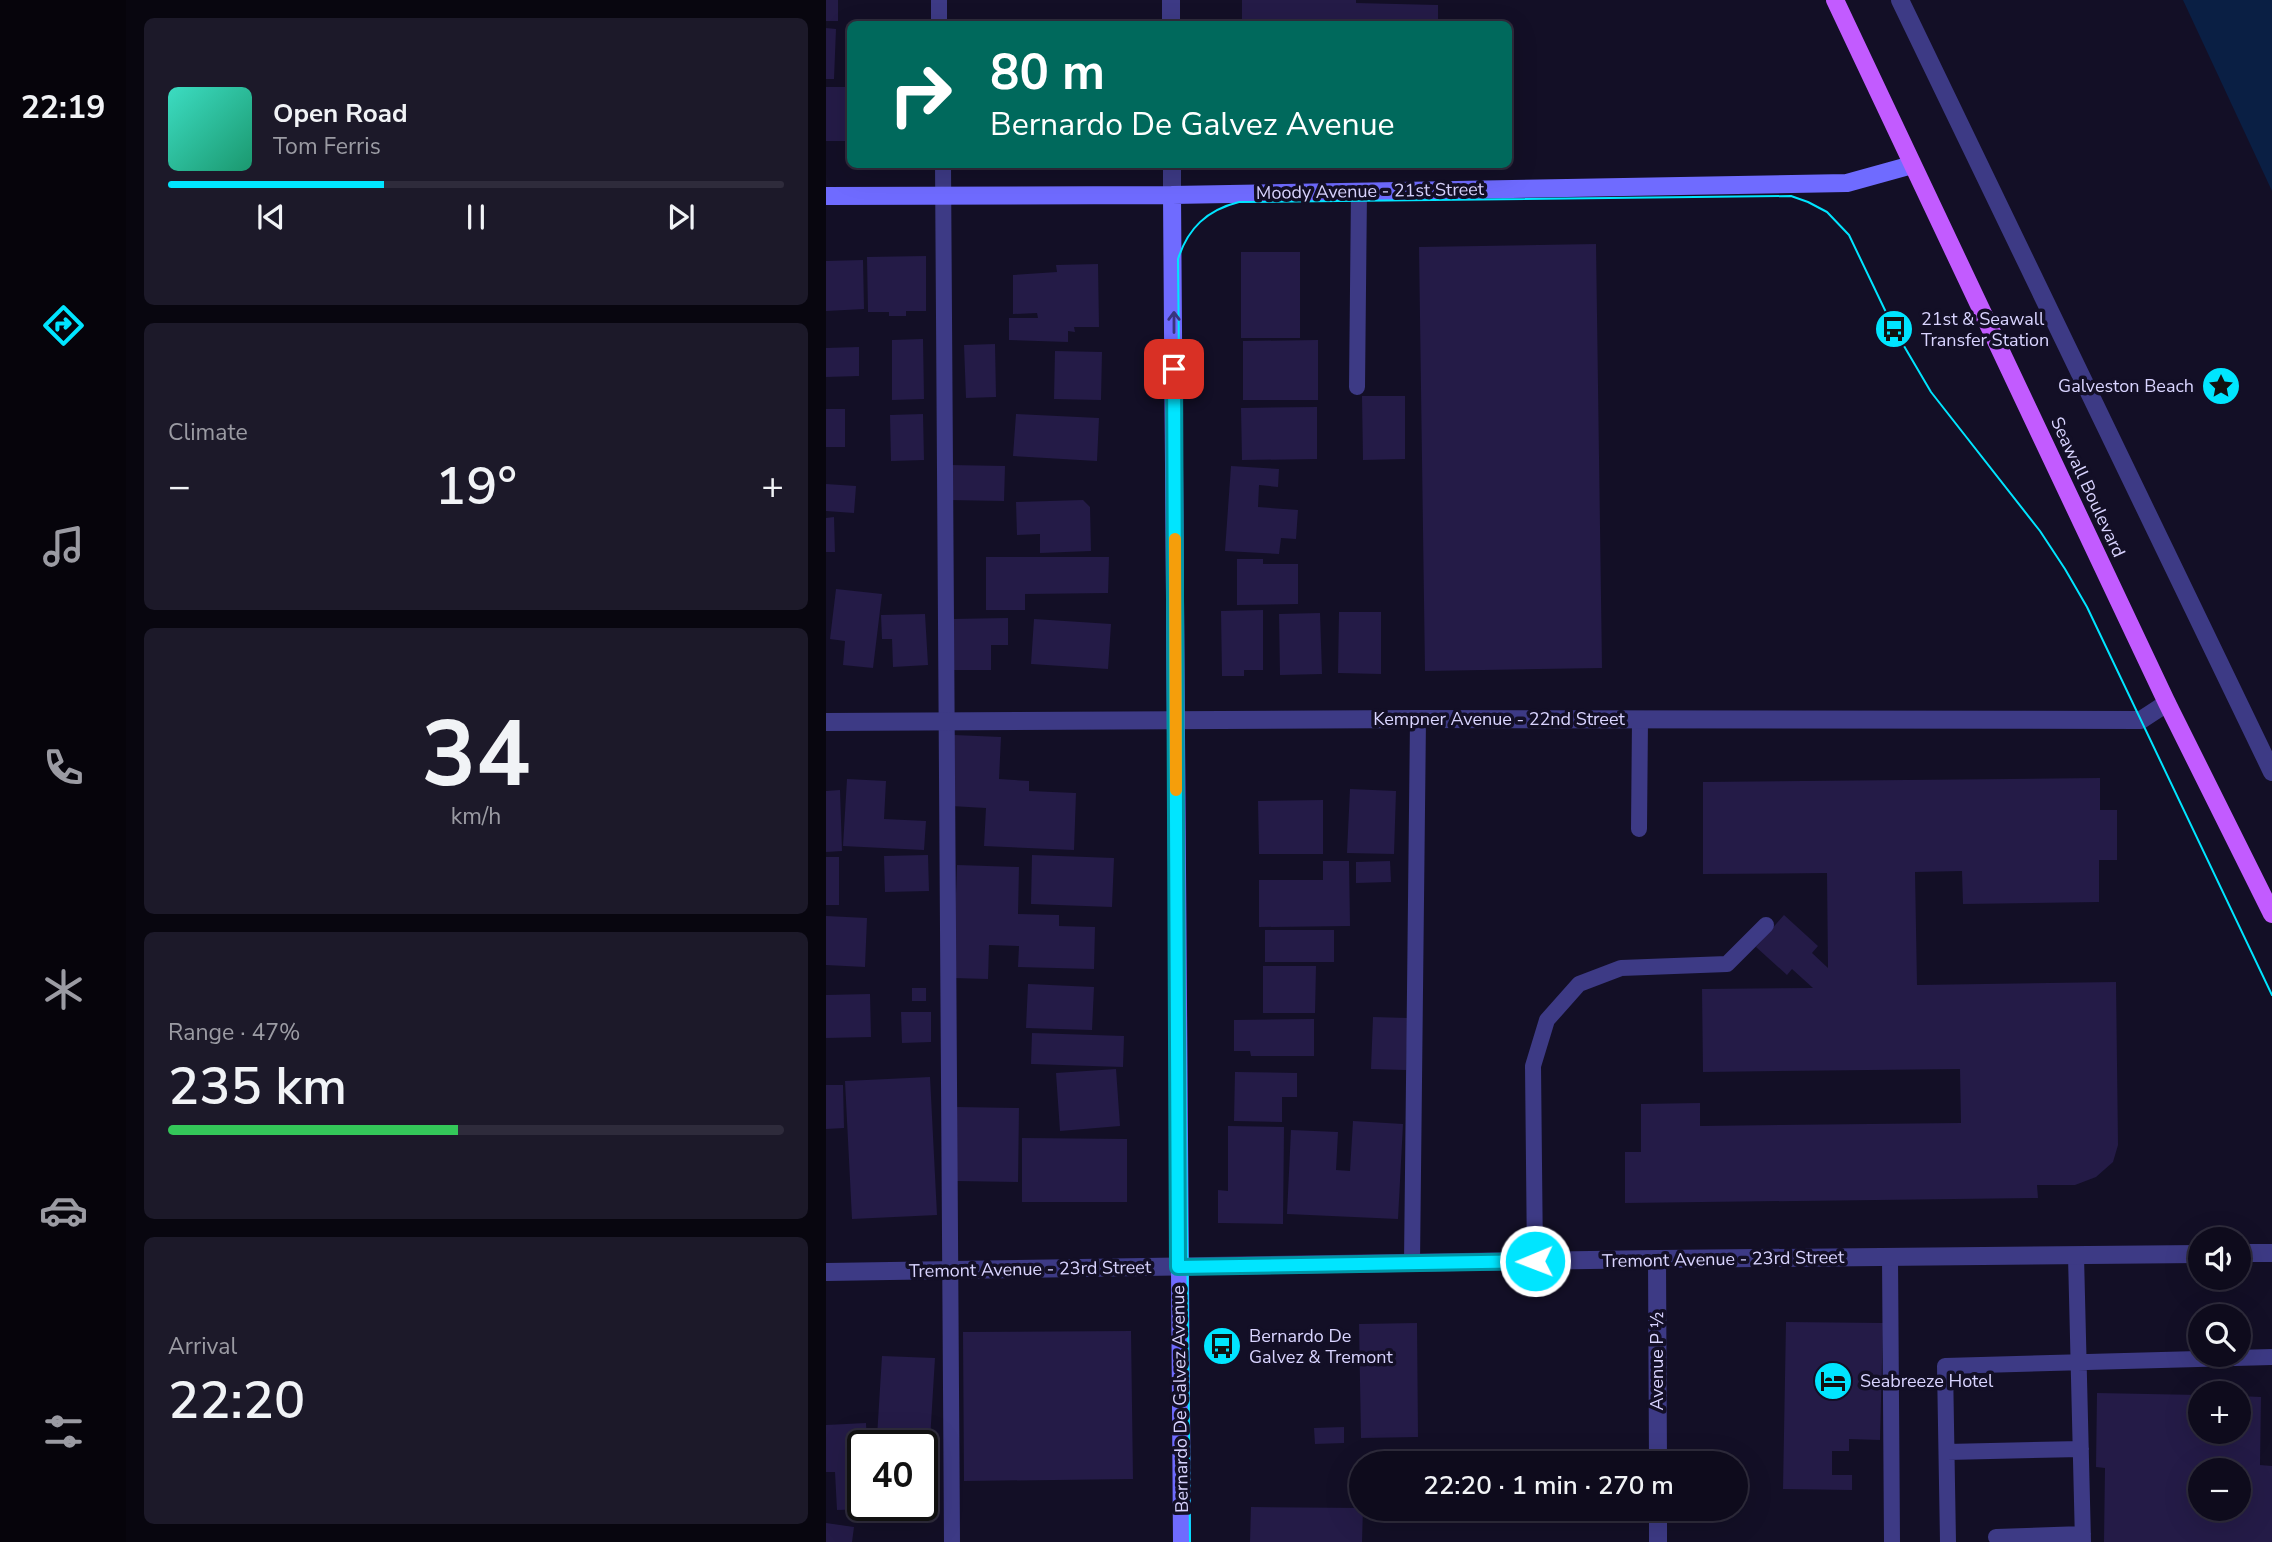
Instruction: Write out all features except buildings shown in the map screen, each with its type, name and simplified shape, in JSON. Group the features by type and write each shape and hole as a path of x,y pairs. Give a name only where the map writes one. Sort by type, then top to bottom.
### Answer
{"main road":[{"name":"Seawall Boulevard","path":"1835,0 2167,703 2272,914"},
{"name":"Moody Avenue - 21st Street","path":"826,196 1172,195 1847,183 1912,165"},
{"name":"Bernardo De Galvez Avenue","path":"1172,195 1182,1542"}],"street":[{"path":"1171,0 1171,21"},
{"path":"1900,0 2272,772"},
{"name":"Bernardo De Galvez Avenue","path":"1172,168 1172,195"},
{"name":"Kempner Avenue - 22nd Street","path":"826,722 2141,720 2167,703"},
{"path":"2251,1253 2272,1253"},
{"name":"Tremont Avenue - 23rd Street","path":"826,1272 1657,1259 2188,1254"},
{"name":"Avenue P ½","path":"1657,1259 1658,1451"},
{"path":"1658,1521 1658,1542"}],"lane":[{"path":"939,0 939,21"},
{"path":"943,168 948,1270 952,1542"},
{"path":"1357,387 1359,191"},
{"path":"1412,1263 1418,719"},
{"path":"1639,829 1640,719"},
{"path":"1535,1261 1533,1066 1547,1020 1579,984 1621,968 1727,964 1766,925"},
{"path":"1996,1537 2083,1538 2076,1256"},
{"path":"1890,1257 1892,1542"},
{"path":"1948,1542 1945,1366 2272,1357"},
{"path":"1947,1452 2081,1448"}],"water":[{"path":"2183,0 2272,0 2272,191"}],"tram line":[{"path":"1190,1542 1178,259 1193,229 1217,210 1239,202 1791,196 1827,212 1849,235 1894,329 1931,392 2040,531 2087,607 2272,995"}],"slow traffic":[{"path":"1175,539 1176,790"}],"place":[{"name":"21st & Seawall Transfer Station","path":"1894,329"},
{"name":"Galveston Beach","path":"2221,386"},
{"name":"Bernardo De Galvez & Tremont","path":"1222,1346"},
{"name":"Seabreeze Hotel","path":"1833,1381"}],"route":[{"path":"1174,369 1178,1267 1535,1261"}]}
